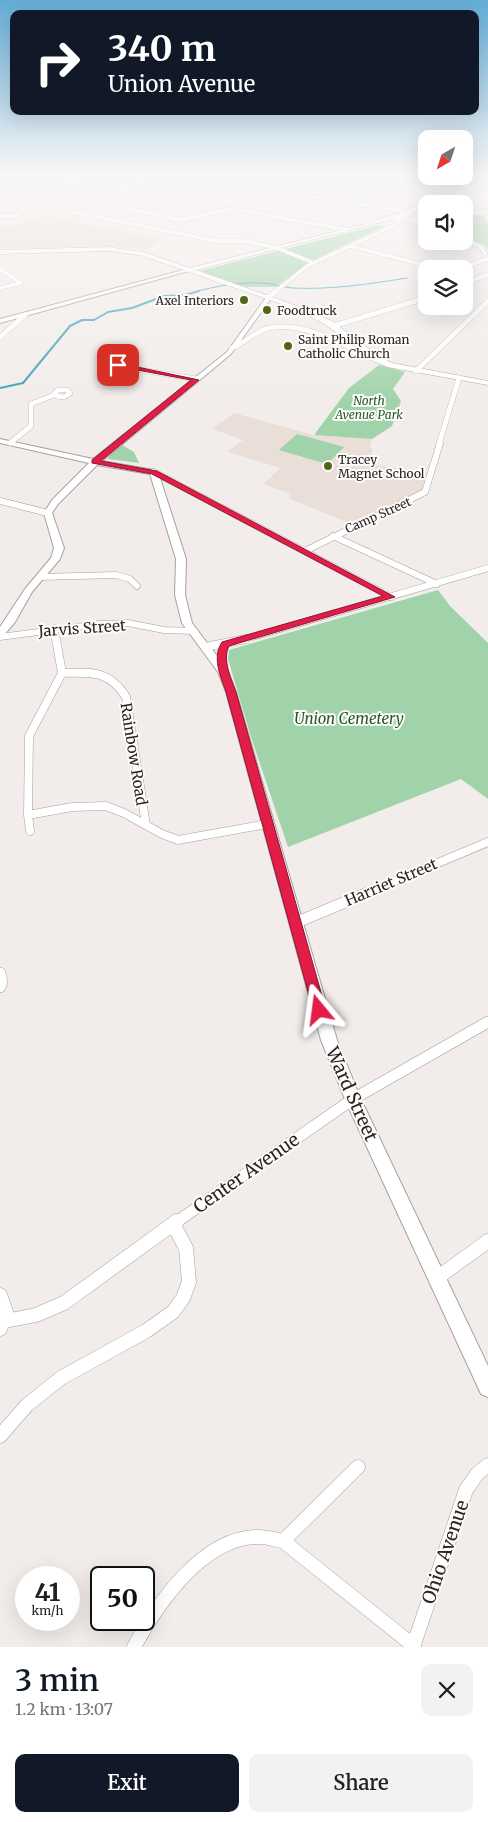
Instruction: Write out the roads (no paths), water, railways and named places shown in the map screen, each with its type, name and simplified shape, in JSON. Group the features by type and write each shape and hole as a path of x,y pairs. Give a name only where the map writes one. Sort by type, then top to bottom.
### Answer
{"main road":[{"path":"129,252 141,254 269,297 306,312 333,326 376,358 390,365 488,383"},
{"path":"0,322 262,252"},
{"path":"0,635 23,598 55,559 59,548 48,513 55,502 94,462 222,359 269,297"},
{"path":"0,441 94,462 154,472"},
{"name":"Ward Street","path":"154,472 181,559 180,595 188,622 223,671 231,692 329,1040 353,1099 488,1387"}],"street":[{"path":"287,252 314,263"},
{"path":"269,297 278,288 314,263 338,252"},
{"path":"373,252 418,263"},
{"path":"473,263 488,258"},
{"path":"0,269 22,283 0,288"},
{"path":"473,281 488,274"},
{"path":"333,326 418,301"},
{"path":"416,371 488,301"},
{"path":"0,337 25,314"},
{"path":"232,348 244,344 265,329 286,327 314,334 390,365"},
{"path":"118,366 130,366 196,380"},
{"name":"Camp Street","path":"305,551 425,492 459,378"},
{"path":"10,443 31,426 31,404 54,394"},
{"path":"154,472 391,597"},
{"path":"0,502 48,513"},
{"path":"333,536 437,584"},
{"path":"205,647 226,644 488,568"},
{"path":"40,577 116,575 130,579 137,586"},
{"name":"Jarvis Street","path":"0,635 54,628 128,623 164,630 194,632"},
{"path":"30,830 28,815 29,736 62,673 54,628"},
{"name":"Ward Street","path":"223,671 222,650 226,644"},
{"name":"Rainbow Road","path":"62,673 92,672 103,674 113,679 126,697 146,825"},
{"path":"28,815 91,805 104,806 115,808 166,837 178,840 267,824"},
{"name":"Harriet Street","path":"295,923 488,842"},
{"path":"0,973 2,982 0,987"},
{"name":"Center Avenue","path":"2,1325 47,1313 64,1303 173,1224 353,1099 488,1022"},
{"path":"0,1436 27,1405 61,1378 146,1331 173,1312 183,1298 189,1282 186,1248 173,1224"},
{"path":"437,1278 488,1241"},
{"name":"Center Avenue","path":"0,1295 6,1309 2,1325"},
{"name":"Ohio Avenue","path":"413,1647 466,1490 477,1474 488,1465"},
{"path":"283,1540 358,1467"},
{"path":"134,1647 161,1602 175,1585 198,1563 238,1540 264,1536 283,1540 413,1647"}],"waterway":[{"path":"194,292 244,283 266,283 292,288 321,288 407,278"},
{"path":"0,388 23,383 70,326 82,320 94,320 108,312 132,308 164,296 185,295 199,291"}],"place":[{"name":"Axel Interiors","path":"244,300"},
{"name":"Foodtruck","path":"267,310"},
{"name":"Saint Philip Roman Catholic Church","path":"288,346"},
{"name":"Tracey Magnet School","path":"328,466"}],"park label":[{"name":"North Avenue Park","path":"369,407"},
{"name":"Union Cemetery","path":"349,718"}]}
